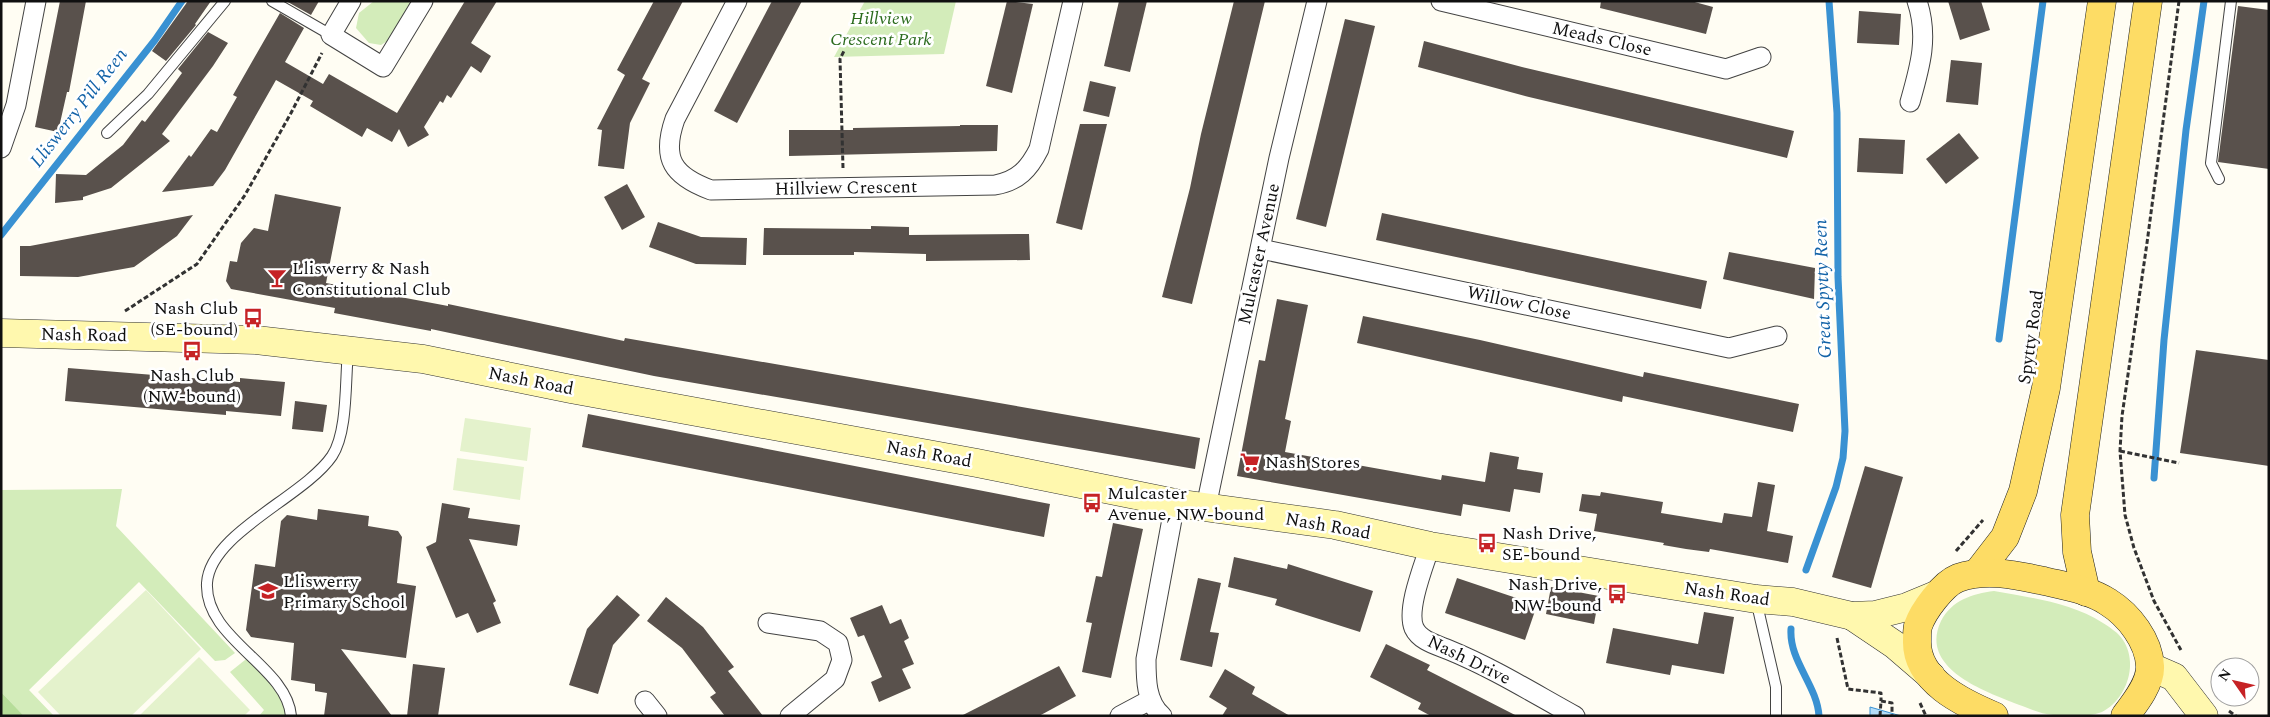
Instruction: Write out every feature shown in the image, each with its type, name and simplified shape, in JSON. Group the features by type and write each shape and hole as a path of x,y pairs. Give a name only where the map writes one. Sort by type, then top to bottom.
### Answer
{"main road":[{"name":"Spytty Road","path":"1978,572 2005,537 2023,491 2046,388 2102,1"},
{"path":"2086,592 2077,552 2076,515 2148,1"},
{"path":"1994,716 1944,694 1921,659 1917,646 1918,627 1936,595 1956,578 1978,572 2015,575 2086,592 2108,602 2127,617 2142,637 2151,667 2141,696 2126,716"}],"street":[{"path":"1,148 16,105 36,1"},
{"path":"351,1 331,34 383,67 423,1"},
{"name":"Hillview Crescent","path":"738,1 674,119 668,138 670,154 677,171 691,182 711,190 996,186 1009,183 1022,175 1032,164 1039,149 1073,1"},
{"name":"Mulcaster Avenue","path":"1206,507 1279,158 1317,1"},
{"name":"Meads Close","path":"1441,1 1726,69 1761,57"},
{"path":"1910,102 1922,58 1924,42 1923,27 1917,1"},
{"name":"Willow Close","path":"1260,249 1729,348 1777,336"},
{"name":"Nash Road","path":"1,333 256,340 423,359 977,463 1175,503 1335,525 1430,546 1756,599 1793,602 1842,613 1875,615 1907,608 1936,595"},
{"path":"1162,716 1150,700 1146,677 1146,659 1175,503"},
{"name":"Nash Drive","path":"1430,546 1418,585 1412,618 1414,628 1423,638 1492,669 1575,716"},
{"name":"Nash Road","path":"1842,613 1895,645 1944,694"},
{"path":"768,623 820,631 838,643 842,660 835,679 790,716"},
{"path":"2151,667 2174,677 2204,716"},
{"path":"1120,716 1150,700"},
{"path":"645,701 657,716"}],"lane":[{"path":"107,133 148,94 225,1"},
{"path":"272,1 331,34"},
{"path":"2219,179 2211,163 2231,1"},
{"path":"291,716 290,706 281,690 218,621 208,603 207,581 216,557 233,538 315,475 333,454 342,428 348,351"},
{"path":"1756,599 1776,687 1776,716"}],"path":[{"path":"2178,1 2148,243 2122,416 2120,451 2124,515 2134,548 2154,601 2184,654"},
{"path":"122,312 197,264 250,186 291,113 331,34"},
{"path":"843,188 840,59 844,50"},
{"path":"2120,451 2179,463"},
{"path":"1956,551 1970,538 1987,514"},
{"path":"1842,613 1848,689 1881,693 1880,716"},
{"path":"1881,701 1892,703 1892,716"}],"green space":[{"path":"374,1 414,1 392,38 381,45 369,43 356,28 359,13"},
{"name":"Hillview Crescent Park","path":"865,1 956,1 944,54 834,57"},
{"path":"465,418 531,428 527,461 460,451"},
{"path":"457,458 524,467 520,500 453,490"},
{"path":"122,489 116,526 235,653 225,660 215,661 139,582 29,690 54,716 24,716 1,692 1,490"},
{"path":"146,590 201,649 131,716 61,716 38,692"},
{"path":"1994,591 2064,605 2103,623 2121,637 2128,649 2130,670 2128,681 2118,699 2097,714 2059,716 2033,710 2000,698 1957,674 1946,664 1938,651 1936,637 1941,621 1951,608 1963,599"},
{"path":"250,656 281,690 291,716 259,716 264,710 230,672"},
{"path":"199,657 250,710 244,716 139,716"},
{"path":"1,692 24,716 1,716"}],"water":[{"path":"1870,707 1901,716 1870,716"}],"building":[{"path":"60,1 86,1 69,92 67,92 58,132 35,127"},
{"path":"188,1 211,1 196,25 166,61 152,51"},
{"path":"286,1 319,1 311,15"},
{"path":"465,1 497,1 471,43 491,56 481,73 471,66 451,98 447,95 443,103 440,101 424,127 429,135 408,147 399,129 392,142 367,128 362,137 310,106 313,101 276,80 225,170 213,186 162,192 211,129 217,132 237,97 233,95 280,13 304,28 285,62 323,84 329,74 397,113"},
{"path":"654,1 683,1 642,79 650,83 630,123 624,169 598,166 602,130 597,129 625,75 617,70"},
{"path":"772,1 802,1 737,123 714,111"},
{"path":"1007,1 1033,4 1012,93 986,86"},
{"path":"1119,1 1147,1 1130,72 1104,66"},
{"path":"1234,1 1265,1 1192,304 1162,297"},
{"path":"1601,1 1691,1 1713,7 1706,34 1600,8"},
{"path":"1948,1 1981,1 1990,30 1960,40"},
{"path":"2238,6 2269,10 2269,169 2218,162"},
{"path":"1859,11 1901,14 1899,45 1857,43"},
{"path":"1345,19 1375,26 1326,227 1296,219"},
{"path":"208,32 228,43 162,134 170,141 111,188 83,197 83,200 55,203 56,174 86,175 123,145 142,120 145,122 168,92 182,73 178,69"},
{"path":"1424,41 1522,67 1794,131 1787,158 1529,97 1418,67"},
{"path":"1951,60 1982,63 1978,105 1946,102"},
{"path":"1090,81 1116,87 1109,117 1083,111"},
{"path":"1080,124 1107,124 1082,230 1056,223"},
{"path":"998,125 997,151 789,156 789,130 853,130 853,128"},
{"path":"1959,133 1979,158 1946,184 1926,159"},
{"path":"1859,138 1905,140 1903,174 1857,172"},
{"path":"627,184 645,217 622,230 604,197"},
{"path":"275,194 341,207 326,283 448,306 448,304 624,341 625,338 1200,438 1195,469 654,376 431,329 431,331 334,313 335,308 231,289 226,281 230,261 237,262 241,243 254,228 268,231"},
{"path":"1382,213 1707,281 1701,309 1376,240"},
{"path":"193,215 177,236 134,267 78,277 20,276 20,246 30,246"},
{"path":"658,222 701,237 747,238 746,265 696,264 649,247"},
{"path":"871,226 909,227 909,235 1029,234 1030,260 926,261 926,254 854,252 854,255 763,255 764,228 871,229"},
{"path":"1729,252 1815,268 1814,299 1723,279"},
{"path":"1277,299 1308,305 1285,419 1291,421 1285,452 1441,480 1442,475 1485,482 1490,452 1519,457 1517,469 1543,473 1540,493 1514,489 1510,512 1463,504 1461,516 1237,476 1259,360 1265,361"},
{"path":"1363,316 1643,377 1644,372 1799,404 1793,432 1623,396 1622,402 1357,343"},
{"path":"2196,350 2269,360 2269,466 2180,453"},
{"path":"68,368 240,382 240,378 285,382 281,416 226,411 226,415 65,401"},
{"path":"295,401 327,405 323,432 292,429"},
{"path":"588,414 1050,504 1044,537 582,447"},
{"path":"1865,466 1903,477 1871,588 1832,577"},
{"path":"1758,482 1775,485 1767,531 1793,536 1788,563 1710,549 1709,552 1686,549 1663,545 1664,543 1594,531 1597,514 1579,511 1582,494 1600,496 1601,492 1663,502 1661,513 1722,523 1724,513 1752,517"},
{"path":"442,503 470,508 468,518 520,525 517,546 469,539 496,601 493,603 501,623 477,633 468,613 456,618 426,547 436,542"},
{"path":"318,509 369,516 368,526 398,531 402,537 397,583 416,586 406,658 341,649 392,716 324,716 327,693 315,691 315,684 291,680 294,643 251,637 246,630 255,564 275,567 281,521 287,515 317,520"},
{"path":"1113,523 1143,529 1111,678 1082,672 1092,623 1086,622 1096,576 1102,577"},
{"path":"1234,557 1287,569 1288,564 1373,591 1360,632 1275,605 1277,599 1228,587"},
{"path":"1198,578 1221,583 1210,632 1219,633 1212,667 1180,660"},
{"path":"1457,578 1537,605 1525,640 1445,613"},
{"path":"1551,587 1599,596 1594,624 1546,614"},
{"path":"617,595 640,615 613,645 598,694 569,685 587,629"},
{"path":"666,597 703,627 734,667 728,671 763,716 725,716 710,697 716,693 682,648 647,621"},
{"path":"882,605 890,624 901,619 909,638 904,641 914,664 902,669 911,688 879,702 871,682 882,677 864,635 858,637 850,618"},
{"path":"1704,612 1734,617 1724,674 1672,665 1670,675 1606,663 1613,628 1698,644"},
{"path":"1386,644 1430,665 1427,670 1517,716 1431,716 1418,709 1421,703 1370,677"},
{"path":"413,664 445,668 438,716 407,716"},
{"path":"1059,666 1076,696 1039,716 961,716"},
{"path":"1225,669 1255,687 1252,694 1290,716 1222,716 1227,708 1209,697"}],"waterway":[{"name":"Lliswerry Pill Reen","path":"1,235 155,40 182,1"},
{"name":"Great Spytty Reen","path":"1806,570 1836,487 1843,458 1845,431 1838,277 1837,113 1829,1"},
{"path":"1999,339 2043,1"},
{"path":"2154,478 2164,340 2186,130 2204,1"},
{"name":"Great Spytty Reen","path":"1791,629 1794,652 1814,694 1819,716"}],"place":[{"name":"Lliswerry & Nash Constitutional Club","path":"277,278"},
{"name":"Nash Club (SE-bound)","path":"253,318"},
{"name":"Nash Club (NW-bound)","path":"192,351"},
{"name":"Nash Stores","path":"1250,462"},
{"name":"Mulcaster Avenue, NW-bound","path":"1092,503"},
{"name":"Nash Drive, SE-bound","path":"1487,543"},
{"name":"Lliswerry Primary School","path":"268,591"},
{"name":"Nash Drive, NW-bound","path":"1617,594"}]}
